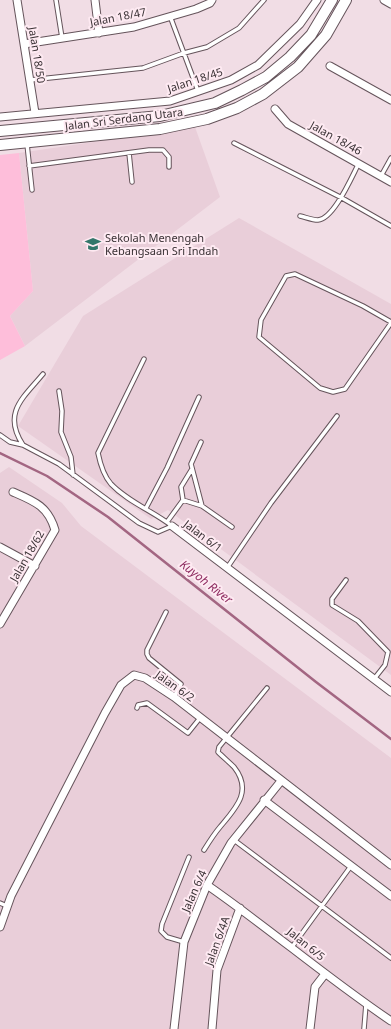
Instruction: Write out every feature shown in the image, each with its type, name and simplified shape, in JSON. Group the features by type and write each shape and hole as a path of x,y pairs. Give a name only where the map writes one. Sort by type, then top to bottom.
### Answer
{"street":[{"name":"Jalan 18/50","path":"17,0 34,114"},
{"path":"95,0 99,32"},
{"name":"Jalan 18/47","path":"24,44 134,27 196,9 212,0"},
{"name":"Jalan 18/45","path":"0,117 170,101 231,80 258,65 300,24 317,0"},
{"name":"Jalan Sri Serdang Utara","path":"0,131 160,116 215,103 266,77 290,57 311,35 332,0"},
{"name":"Jalan Sri Serdang Utara","path":"0,145 160,129 207,119 237,108 263,94 298,66 326,35 346,0"},
{"path":"384,0 391,4"},
{"path":"330,66 391,100"},
{"name":"Jalan 18/46","path":"275,109 288,124 391,182"},
{"name":"Jalan 18/62","path":"0,624 55,530 49,515 37,502 13,492"},
{"name":"Jalan 6/1","path":"170,524 390,690"},
{"path":"0,547 35,566"},
{"name":"Jalan 6/2","path":"0,928 11,896 105,713 121,685 134,675 145,678 174,697 391,865"},
{"name":"Jalan 6/4","path":"174,1029 184,942 207,884 234,840 264,800 281,781"},
{"path":"264,800 391,896"},
{"name":"Jalan 6/5","path":"207,884 292,947 325,974 391,1021"},
{"name":"Jalan 6/4A","path":"212,1029 217,970 240,908"},
{"path":"310,1029 315,988 325,974"}],"lane":[{"path":"56,0 62,38"},
{"path":"30,80 143,68 183,53 206,47 239,28 264,0"},
{"path":"170,16 198,91"},
{"path":"27,142 32,190"},
{"path":"234,142 342,198 391,226"},
{"path":"29,166 149,150 163,150 169,157 169,167"},
{"path":"130,153 132,182"},
{"path":"381,176 391,158"},
{"path":"300,216 318,220 325,217 342,198 359,163"},
{"path":"295,274 357,303 391,323 345,389 333,392 320,388 259,337 261,320 286,276 295,274"},
{"name":"Jalan 6/1","path":"144,359 98,453 100,463 111,483 127,497 170,524"},
{"path":"23,445 18,437 13,423 18,404 43,374"},
{"path":"59,391 62,411 61,432 71,457 73,475"},
{"path":"146,508 167,468 199,397"},
{"path":"227,568 271,503 337,416"},
{"path":"0,435 10,442 23,445 59,464 139,523 158,532 170,524 183,500 181,487 192,469"},
{"path":"201,442 191,464 202,506"},
{"path":"183,500 202,506 232,528"},
{"path":"346,580 332,599 332,605 358,622 389,652 385,665 374,679"},
{"path":"166,612 147,650 147,654 149,658 181,684 174,697"},
{"path":"204,850 214,835 238,806 242,792 242,782 234,767 218,752 219,747 267,688"},
{"path":"137,708 138,705 147,703 188,733 200,718"},
{"path":"234,840 391,958"},
{"path":"184,942 167,937 161,931 162,924 189,857"},
{"path":"292,947 351,866"},
{"path":"0,903 7,906"},
{"path":"364,1029 366,1004"}],"shaded area":[{"name":"Sekolah Menengah Kebangsaan Sri Indah","path":"195,127 220,197 25,346 10,316 33,291 19,153"},
{"path":"19,153 33,291 10,316 25,346 0,360 0,155"},
{"path":"239,218 391,304 391,675 168,510 151,519 18,426 83,316"},
{"path":"9,467 62,503 81,526 391,758 391,1029 0,1029 0,473"}],"waterway":[{"name":"Kuyoh River","path":"0,453 47,476 108,517 316,682 391,739"}],"place":[{"name":"Sekolah Menengah Kebangsaan Sri Indah","path":"93,244"}]}
